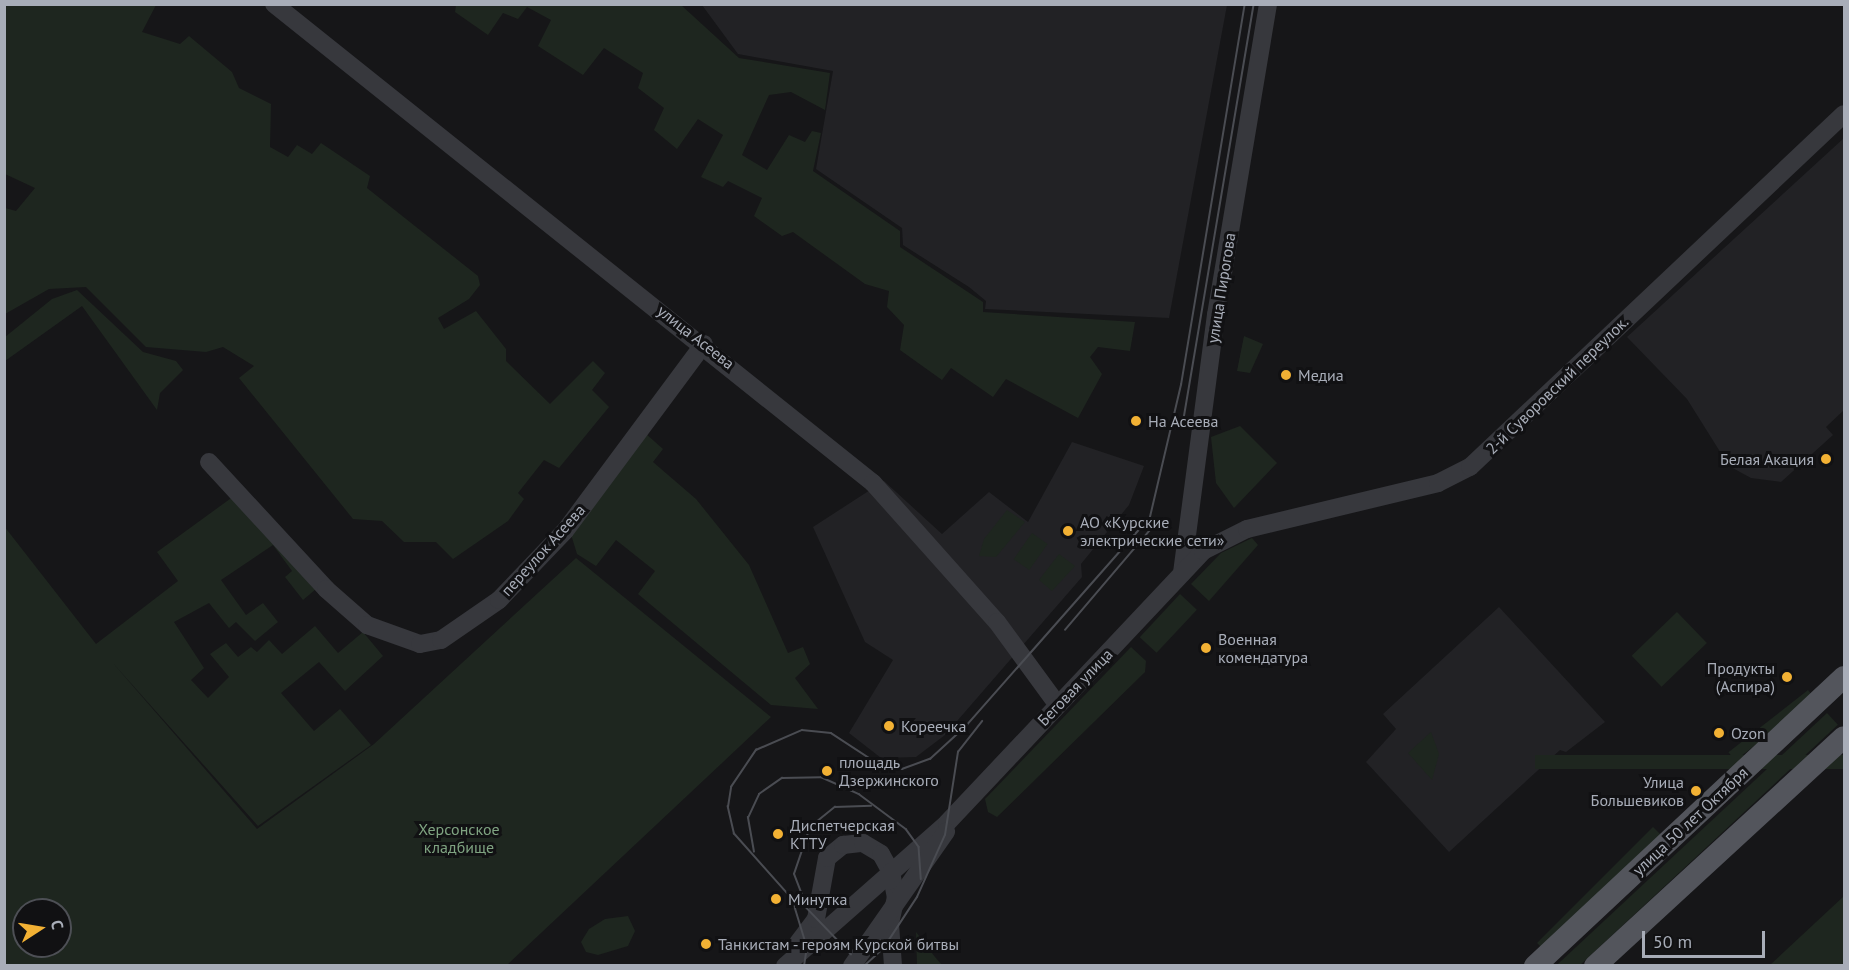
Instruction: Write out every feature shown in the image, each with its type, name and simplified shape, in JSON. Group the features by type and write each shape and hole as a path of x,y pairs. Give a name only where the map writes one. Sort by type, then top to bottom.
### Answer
{"main road":[{"name":"улица 50 лет Октября","path":"1535,966 1845,677"},
{"path":"1595,966 1845,737"}],"street":[{"name":"улица Асеева","path":"274,4 292,10 873,483 996,622 1058,704"},
{"name":"улица Пирогова","path":"1182,573 1216,315 1268,4"},
{"name":"2-й Суворовский переулок.","path":"1182,573 1203,551 1247,529 1438,483 1470,467 1845,114"},
{"name":"переулок Асеева","path":"209,462 326,589 368,625 420,644 441,640 499,600 565,531 704,344"},
{"name":"Беговая улица","path":"968,801 1182,573"},
{"path":"785,966 968,801"},
{"path":"852,966 896,897 968,801"},
{"path":"778,966 813,925 823,870 834,850 854,842 872,846 891,872 896,897 890,924 893,966"}],"shaded area":[{"path":"702,5 1227,5 1169,318 985,309 986,301 969,287 903,245 902,228 816,169 833,71 738,54"},
{"path":"1844,138 1844,410 1826,427 1833,435 1781,482 1751,478 1729,466 1687,399 1627,337"},
{"path":"1072,442 1144,466 1129,505 1081,564 1082,577 945,735 916,757 881,758 849,733 893,660 865,642 813,527 884,481 942,534 989,492 1028,522"},
{"path":"1499,607 1605,722 1566,752 1560,750 1449,852 1366,762 1396,729 1383,714"}],"green space":[{"path":"5,4 156,5 142,32 180,44 189,36 232,72 239,88 271,104 270,147 288,157 297,145 312,154 321,143 370,176 367,188 478,276 480,285 469,299 438,318 444,329 476,311 506,349 506,361 550,404 593,361 605,373 592,390 609,407 559,468 544,460 518,493 524,499 508,521 453,559 436,542 404,542 382,521 353,519 239,378 254,366 223,347 206,352 146,347 86,287 49,289 5,314 5,208 16,211 35,188 5,174"},
{"path":"456,5 681,5 739,58 830,73 825,110 791,92 769,95 742,155 767,170 789,135 805,142 812,131 821,133 813,171 900,231 900,247 983,302 983,312 1135,322 1130,351 1098,347 1090,357 1102,374 1078,418 1006,379 993,397 951,368 942,380 900,350 904,325 887,307 889,291 865,284 793,232 782,236 754,216 762,198 728,181 723,187 701,177 723,135 698,119 677,149 654,130 664,108 638,88 643,73 604,48 583,75 538,46 551,20 527,7 518,19 503,13 488,35 455,12"},
{"path":"77,290 143,352 176,361 183,370 160,393 157,410 82,306 5,361 5,337 52,299"},
{"path":"1244,336 1263,344 1250,373 1237,371"},
{"path":"1240,426 1277,463 1234,508 1216,483 1211,437"},
{"path":"645,433 663,449 653,462 696,499 749,565 788,653 803,647 810,664 795,678 818,709 771,705 638,594 655,571 616,540 596,566 577,554 570,531"},
{"name":"Херсонское кладбище","path":"234,496 316,589 303,600 285,577 292,571 273,545 221,580 246,615 263,603 278,622 255,641 236,622 229,628 209,603 174,622 204,668 191,680 208,698 229,677 210,654 226,643 238,657 251,647 257,652 269,640 282,654 315,626 338,653 363,632 383,656 345,691 319,662 281,693 314,731 340,709 371,745 258,826 112,662 257,829 374,744 576,558 771,717 507,965 5,965 4,526 96,644 178,581 157,552"},
{"path":"1007,510 1025,522 996,557 979,556 984,539"},
{"path":"1032,533 1048,544 1029,570 1014,559"},
{"path":"1252,538 1258,545 1209,601 1191,584 1221,553"},
{"path":"1059,554 1075,566 1052,591 1039,580"},
{"path":"1180,594 1197,610 1157,653 1140,637"},
{"path":"1677,612 1707,643 1662,687 1632,656"},
{"path":"1131,647 1146,661 1145,672 997,817 988,812 985,799"},
{"path":"1808,690 1815,699 1735,761 1728,752"},
{"path":"1827,713 1838,725 1579,966 1556,966"},
{"path":"1431,732 1439,754 1432,780 1408,753"},
{"path":"1535,755 1844,755 1844,769 1535,769"},
{"path":"1653,827 1664,838 1548,954 1537,943"},
{"path":"1844,896 1844,965 1770,965"},
{"path":"628,916 635,931 628,946 598,955 586,952 581,942 589,929 605,919"},
{"path":"916,932 935,957 942,965 917,965"}],"tram line":[{"path":"804,966 807,948 792,899 734,834 728,807 731,787 756,750 802,730 831,733 877,763 902,769 930,759 966,726 1150,517 1181,385 1245,4"},
{"path":"1183,422 1254,4"},
{"path":"1065,630 1156,523"},
{"path":"864,966 883,949 917,897 945,835 958,752 982,721"},
{"path":"754,852 748,818 759,794 782,778 821,777 859,794 906,829 919,847 921,879"},
{"path":"807,908 794,874 810,827 835,807 871,806"},
{"path":"802,903 851,954"}],"place":[{"name":"Медиа","path":"1286,375"},
{"name":"На Асеева","path":"1136,421"},
{"name":"Белая Акация","path":"1826,459"},
{"name":"АО «Курские электрические сети»","path":"1068,531"},
{"name":"Военная комендатура","path":"1206,648"},
{"name":"Продукты (Аспира)","path":"1787,677"},
{"name":"Кореечка","path":"889,726"},
{"name":"Ozon","path":"1719,733"},
{"name":"площадь Дзержинского","path":"827,771"},
{"name":"Улица Большевиков","path":"1696,791"},
{"name":"Диспетчерская КТТУ","path":"778,834"},
{"name":"Минутка","path":"776,899"},
{"name":"Танкистам - героям Курской битвы","path":"706,944"}]}
